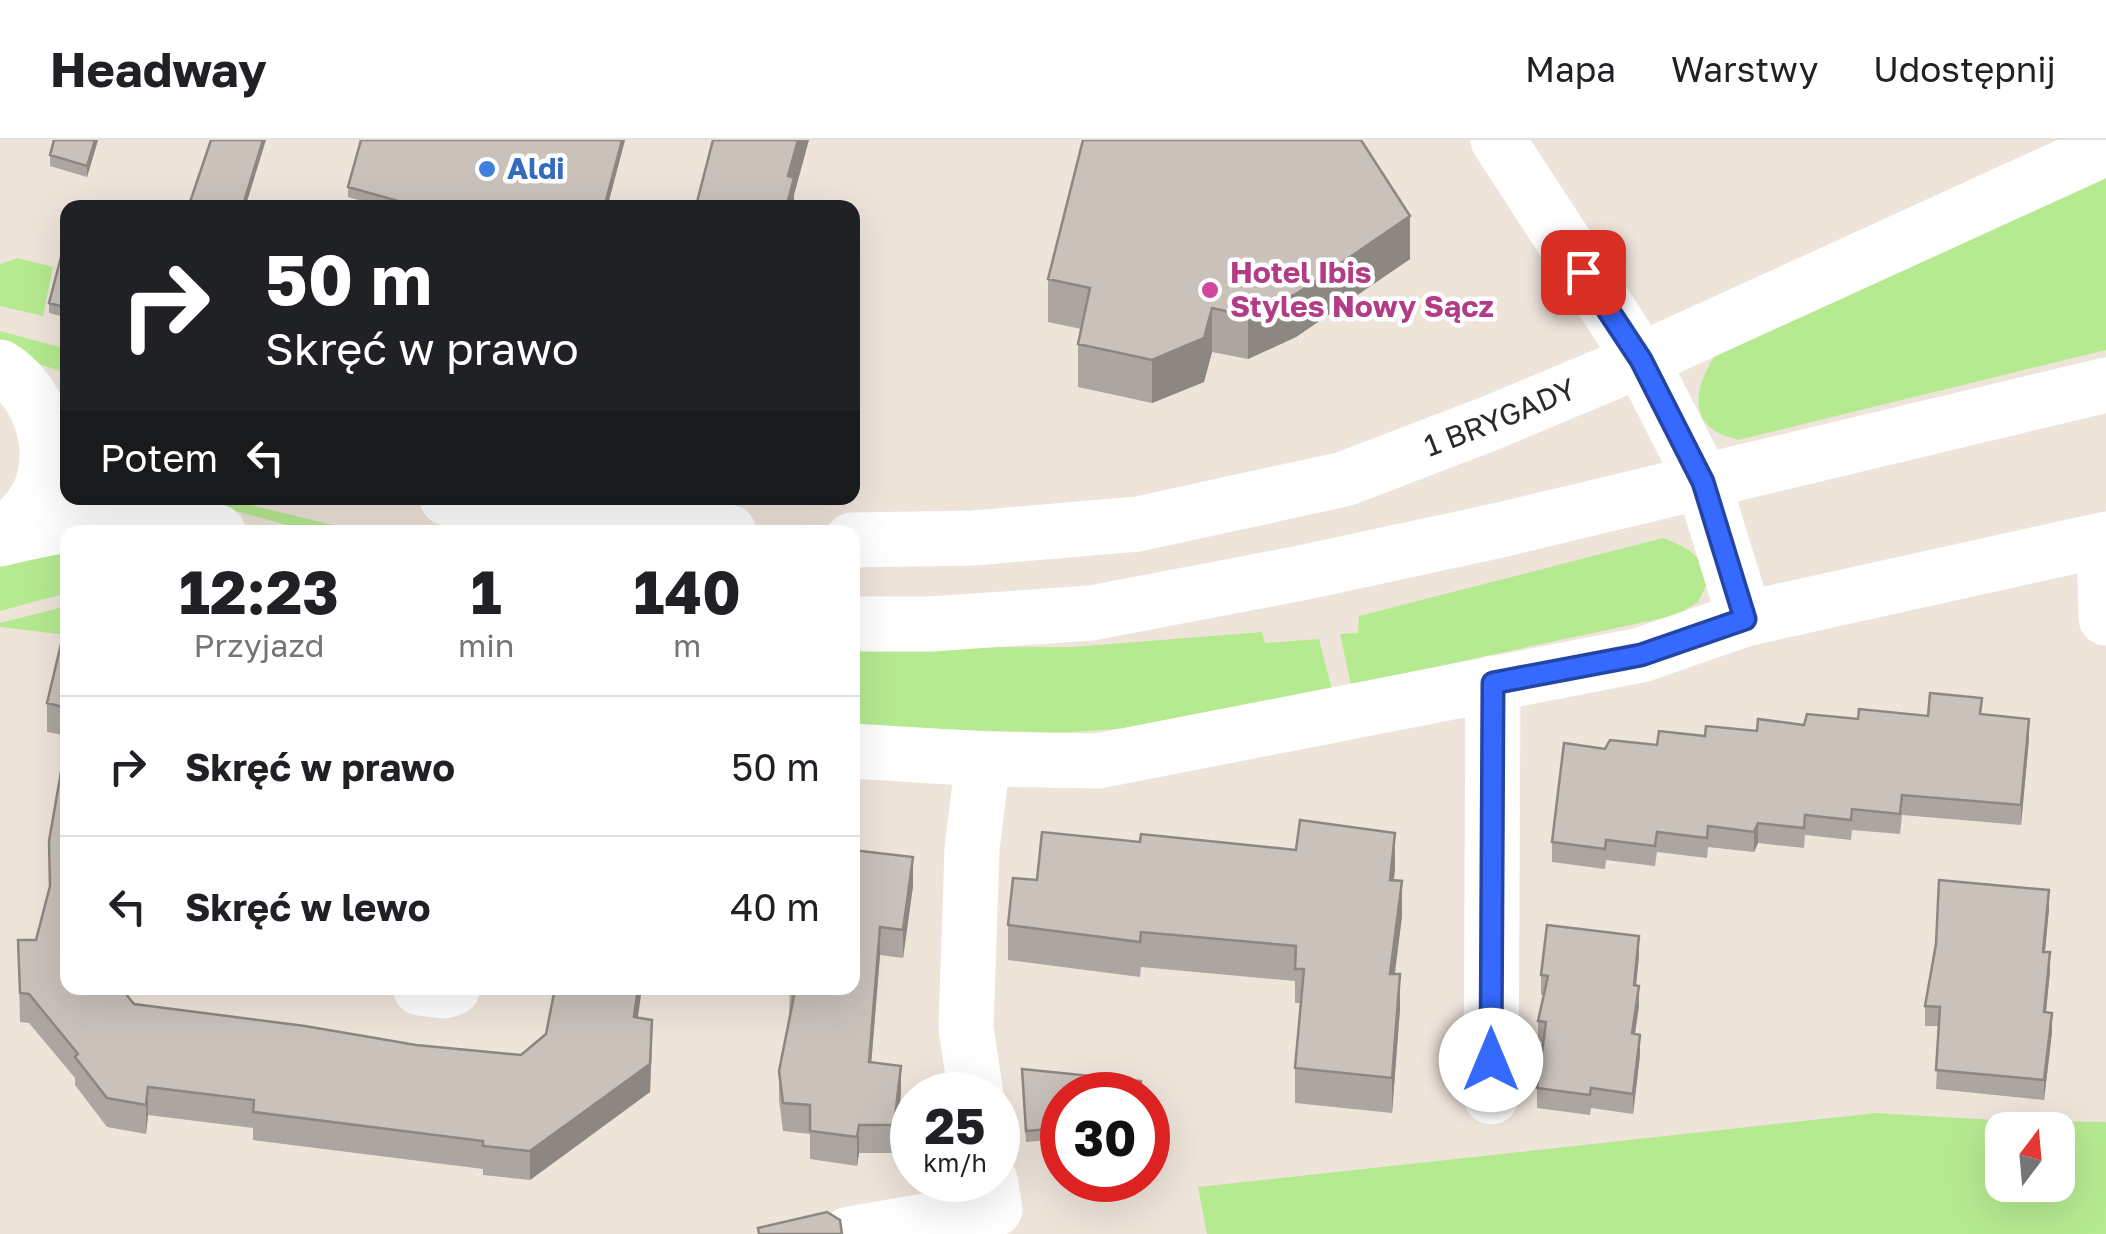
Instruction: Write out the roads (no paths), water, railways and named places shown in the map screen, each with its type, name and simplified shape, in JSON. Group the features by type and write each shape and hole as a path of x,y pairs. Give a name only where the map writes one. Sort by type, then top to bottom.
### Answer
{"street":[{"path":"1498,140 1641,360 1703,482 1745,619"},
{"name":"1 BRYGADY","path":"860,540 973,538 1138,524 1344,479 1641,360 2106,148"},
{"path":"860,624 931,624 1090,613 1319,569 1703,482 2106,384"},
{"path":"0,539 23,518 40,490 48,457 44,424 32,391"},
{"path":"481,505 658,525"},
{"path":"0,539 71,522 120,517 189,525"},
{"path":"860,751 1098,761 1641,655 1745,619 2105,539 2106,618"},
{"path":"1491,1097 1493,683"},
{"path":"973,1072 966,1028 972,849 983,759"},
{"path":"850,1234 995,1210 994,1202"}],"place":[{"name":"Aldi","path":"487,169"},
{"name":"Hotel Ibis Styles Nowy Sącz","path":"1210,290"}]}
